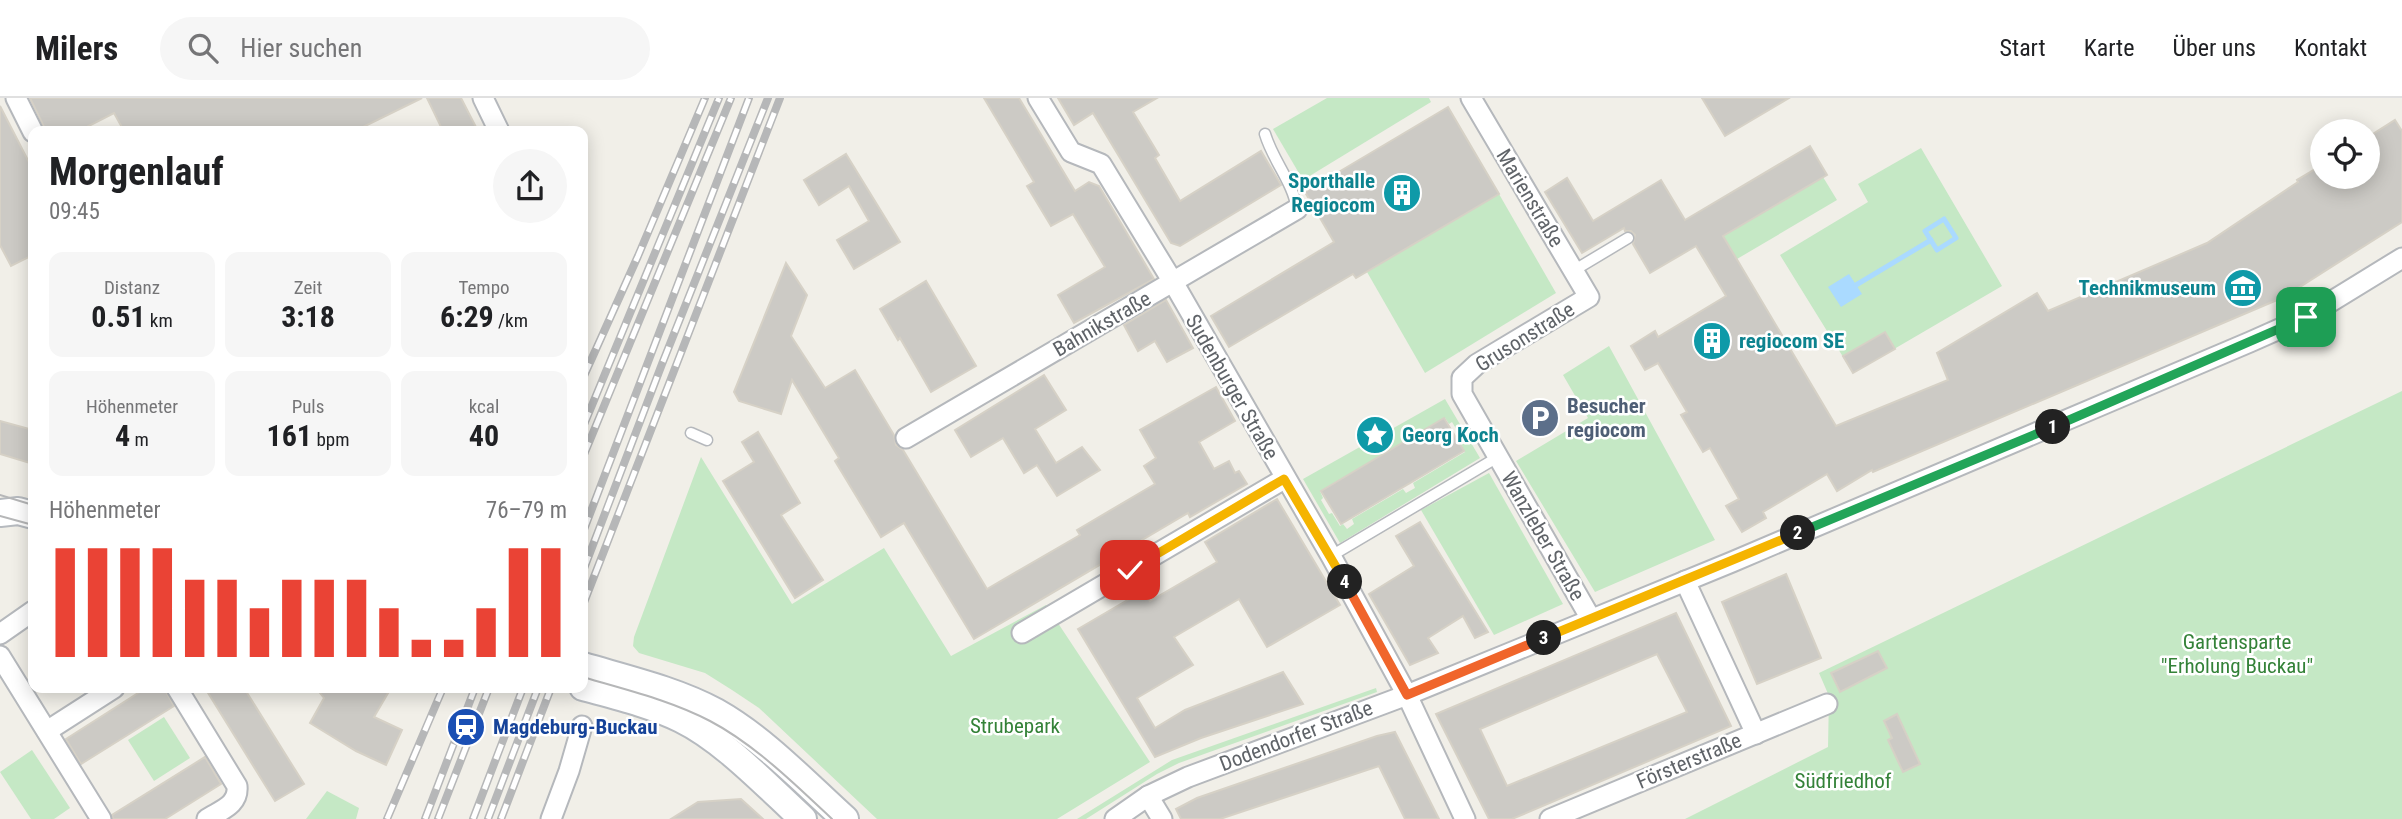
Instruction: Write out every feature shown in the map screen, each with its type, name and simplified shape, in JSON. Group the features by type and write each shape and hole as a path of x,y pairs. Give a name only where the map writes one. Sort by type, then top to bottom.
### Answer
{"main road":[{"path":"588,668 679,695 715,711 764,746 845,819"},
{"path":"588,689 656,709 699,730 803,819"}],"street":[{"path":"16,98 30,126"},
{"path":"483,98 497,126"},
{"name":"Sudenburger Straße","path":"1038,98 1071,152 1101,164 1172,282 1331,556 1407,695 1465,819"},
{"name":"Marienstraße","path":"1471,98 1589,297"},
{"name":"Bahnikstraße","path":"906,438 1297,209"},
{"name":"Dodendorfer Straße","path":"1115,819 1148,796 1188,777 1407,695 1685,582 2128,396 2306,317 2402,258"},
{"name":"Grusonstraße","path":"1462,378 1478,364 1589,297"},
{"name":"Wanzleber Straße","path":"1462,378 1462,394 1591,619"},
{"path":"1022,634 1284,479"},
{"path":"1685,582 1756,733"},
{"path":"0,634 28,614"},
{"path":"0,656 102,819"},
{"path":"47,731 106,693"},
{"path":"180,693 237,786 238,793 233,803 207,819"},
{"name":"Försterstraße","path":"1550,819 1827,704"},
{"path":"551,819 569,772 582,726"},
{"path":"1148,796 1162,819"}],"lane":[{"path":"1265,134 1269,149 1295,194 1297,209"},
{"path":"1573,271 1628,238"},
{"path":"691,433 708,440"},
{"path":"1331,556 1498,457"}],"green space":[{"path":"1327,98 1429,98 1431,102 1303,180 1273,129"},
{"path":"1921,148 2002,286 1853,373 1780,255 1868,202 1858,184"},
{"path":"1823,177 1837,200 1737,259 1723,236"},
{"path":"1499,194 1556,293 1425,373 1367,272"},
{"path":"1609,346 1715,540 1595,592 1516,461 1588,418 1563,375"},
{"name":"Gartensparte \"Erholung Buckau\"","path":"2402,391 2402,819 1685,819 1828,747 1829,696 1819,673"},
{"path":"1445,399 1480,458 1340,543 1303,479","holes":["1445,418 1449,424 1452,422 1464,442 1461,444 1465,452 1413,483 1415,488 1406,493 1403,489 1352,519 1354,524 1347,529 1343,524 1340,526 1332,513 1329,514 1321,500 1323,498 1320,491"]},
{"name":"Strubepark","path":"701,457 792,604 884,548 951,656 1046,605 1150,762 1057,819 877,819 759,708 705,673 639,653 633,646 634,637"},
{"path":"1489,473 1563,604 1494,635 1421,510"},
{"path":"1376,688 1377,692 1179,763 1086,819 1077,819 1172,760"},
{"path":"164,717 190,758 154,781 128,740"},
{"path":"32,750 70,808 54,819 31,819 0,772"},
{"path":"327,791 359,808 356,819 306,819"}],"water":[{"path":"1849,274 1862,294 1841,307 1828,287"}],"building":[{"path":"30,98 422,98 365,126 121,126 114,113 89,126 44,126"},
{"path":"427,98 461,98 475,126 441,126"},
{"path":"984,98 1019,98 1075,191 1089,182 1099,186 1154,279 1074,323 1058,295 1105,267 1073,214 1051,226 1027,186 1034,182"},
{"path":"1058,98 1157,98 1133,112 1159,155 1155,158 1180,201 1261,151 1281,185 1180,246 1171,243 1093,113 1074,125"},
{"path":"1702,98 1789,98 1725,136"},
{"path":"0,106 28,160 28,258 11,266 0,245"},
{"name":"Sporthalle Regiocom","path":"1448,107 1499,194 1356,278 1353,274 1229,347 1211,316 1334,242 1305,192"},
{"path":"2395,120 2402,131 2402,222 2284,297 1873,472 1872,470 1837,491 1827,474 1763,512 1766,518 1742,532 1726,506 1739,499 1710,448 1703,452 1681,415 1687,412 1658,363 1645,370 1631,346 1655,331 1658,337 1726,296 1696,246 1650,273 1633,244 1635,235 1624,228 1582,253 1545,192 1567,178 1593,221 1661,180 1685,220 1810,146 1827,175 1723,236 1836,426 1948,380 1937,353 2037,293 2048,311 2207,243 2310,172 2310,189 2380,189 2380,129"},
{"path":"846,154 900,242 854,269 837,240 869,221 849,186 819,205 804,180"},
{"path":"786,263 807,295 791,336 825,388 855,370 894,435 896,445 903,450 987,589 1080,535 1077,530 1155,484 1144,466 1156,458 1140,430 1216,387 1235,421 1199,442 1214,469 1229,461 1235,473 1239,471 1247,484 1190,517 1188,513 974,639 904,523 881,537 835,461 839,458 792,380 781,414 739,401 734,392"},
{"path":"926,281 976,366 931,392 880,309"},
{"path":"1166,300 1193,348 1167,362 1155,341 1138,351 1124,325"},
{"path":"1885,332 1895,349 1853,373 1843,356"},
{"path":"1044,375 1066,410 1035,429 1056,463 1082,447 1100,470 1057,496 1037,465 1024,473 1003,438 971,457 955,430"},
{"path":"1444,418 1464,451 1341,524 1321,491"},
{"path":"0,421 28,429 28,462 0,454"},
{"path":"758,432 800,503 781,515 823,580 795,598 723,481 754,462 742,442"},
{"path":"1277,499 1340,605 1267,647 1239,599 1174,637 1193,665 1137,698 1155,728 1185,710 1283,672 1303,704 1201,738 1155,757 1078,629 1143,591 1150,601 1217,562 1205,542"},
{"path":"1420,522 1488,632 1475,638 1463,616 1428,638 1438,653 1410,665 1369,594 1414,566 1396,536"},
{"path":"1786,574 1821,658 1757,684 1722,602"},
{"path":"1676,613 1731,726 1512,819 1489,819 1436,714","holes":["1657,654 1687,712 1507,786 1480,729"]},
{"path":"1878,651 1887,668 1840,692 1831,673"},
{"path":"138,693 167,693 174,706 81,764 66,739"},
{"path":"208,693 247,693 304,784 275,801"},
{"path":"320,693 388,693 374,717 402,730 386,765 356,751 310,723 324,698"},
{"path":"1897,714 1920,764 1903,772 1888,740 1892,738 1884,721"},
{"path":"1395,732 1439,819 1405,819 1379,766 1220,819 1181,819 1176,809 1197,798"},
{"path":"205,757 221,784 165,819 113,819 112,815"},
{"path":"741,799 763,819 671,819 698,802"}],"waterway":[{"path":"1944,219 1956,238 1937,250 1925,231 1944,219"},
{"path":"1856,285 1931,240"}],"tram line":[{"path":"0,495 28,503"},
{"path":"0,516 28,524"},
{"path":"588,678 664,701 726,730 789,779 832,819"}],"railway":[{"path":"588,367 705,98"},
{"path":"588,415 719,98"},
{"path":"588,445 731,98"},
{"path":"588,519 749,98"},
{"path":"588,558 768,98"},
{"path":"588,592 780,98"},
{"path":"387,819 441,693"},
{"path":"425,819 473,693"},
{"path":"438,819 487,693"},
{"path":"473,819 521,693"},
{"path":"488,819 536,693"},
{"path":"501,819 549,693"}],"place":[{"name":"Sporthalle Regiocom","path":"1402,193"},
{"name":"Technikmuseum","path":"2243,288"},
{"name":"regiocom SE","path":"1712,341"},
{"name":"Besucher regiocom","path":"1540,418"},
{"name":"Georg Koch","path":"1375,435"},
{"name":"Magdeburg-Buckau","path":"466,727"}],"route":[{"path":"1130,570 1284,479 1331,556 1407,695 2128,396 2306,317"}],"park label":[{"name":"Südfriedhof","path":"1843,781"}]}
